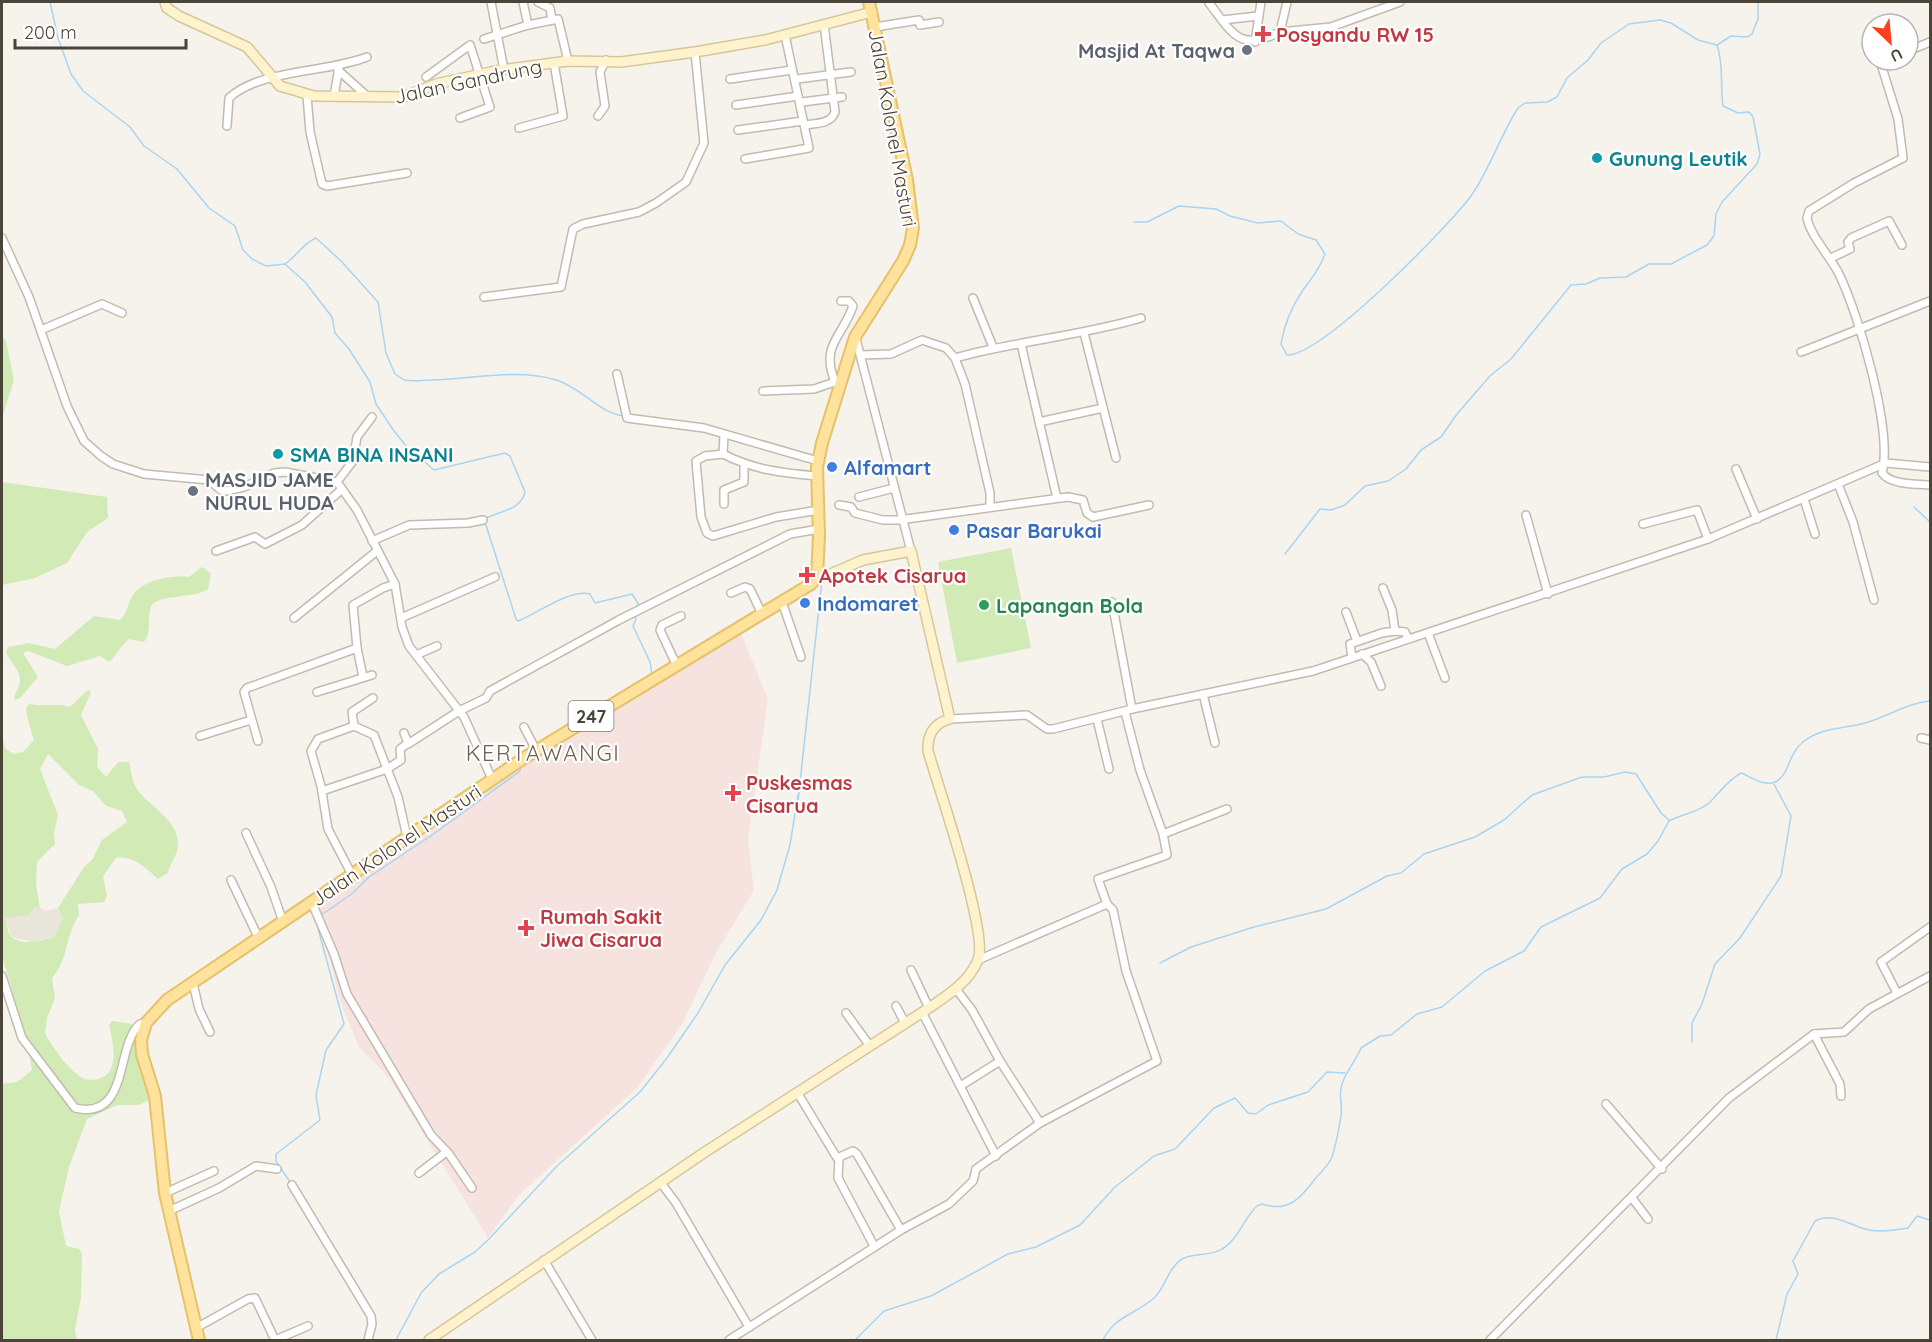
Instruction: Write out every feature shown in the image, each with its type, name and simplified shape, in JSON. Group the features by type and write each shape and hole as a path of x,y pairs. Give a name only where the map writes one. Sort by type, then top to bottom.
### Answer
{"main road":[{"name":"Jalan Kolonel Masturi","path":"147,1023 158,1008 193,983 492,779 820,577 818,461 839,381 855,337 903,261 910,245 913,228 907,180 871,7"},
{"path":"147,1023 141,1040 142,1054 160,1120 165,1193 199,1341"}],"street":[{"name":"Jalan Gandrung","path":"165,2 167,8 179,16 247,47 274,80 286,90 307,96 403,97 436,84 504,70 568,61 621,62 765,40 824,24 871,7"},
{"path":"491,2 504,70"},
{"path":"523,2 528,25"},
{"path":"538,2 550,8 552,20"},
{"path":"1210,2 1239,39 1255,42 1280,32 1331,27 1400,2"},
{"path":"1255,42 1261,2"},
{"path":"1280,32 1287,2"},
{"path":"1222,20 1258,16"},
{"path":"484,39 528,25 552,20 560,21 568,61"},
{"path":"875,27 919,20 920,25 939,22"},
{"path":"738,130 831,119 835,112 824,24"},
{"path":"745,159 809,148 784,34"},
{"path":"426,77 470,45 490,108 460,118"},
{"path":"484,297 561,287 573,229 583,224 639,212 665,198 686,182 704,143 695,51"},
{"path":"227,126 229,98 241,88 339,68 366,57"},
{"path":"598,116 605,106 600,72 606,60"},
{"path":"519,128 563,116 554,63"},
{"path":"334,96 339,68"},
{"path":"339,68 367,96"},
{"path":"730,78 792,70"},
{"path":"797,79 851,72"},
{"path":"1883,72 1898,119 1903,158 1854,183 1809,211 1808,223 1831,258 1861,327 1881,427 1886,463 1882,473 1884,477 1900,482 1930,485"},
{"path":"307,96 310,132 322,184 327,186 407,173"},
{"path":"736,105 842,97"},
{"path":"1831,258 1850,249 1848,242 1851,238 1889,221 1902,245"},
{"path":"2,238 29,297 67,406 84,441 113,464 144,474 209,480 221,490 226,491 244,487 274,473 285,472 338,482 357,510 395,584 405,637 459,711 478,745 492,779"},
{"path":"973,298 993,347"},
{"path":"764,391 814,389 839,381 830,369 829,354 853,306 849,301 842,301"},
{"path":"1801,352 1930,301"},
{"path":"41,330 102,304 122,313"},
{"path":"955,358 993,347 1084,333 1141,318"},
{"path":"1084,333 1116,458"},
{"path":"855,337 911,551 950,719"},
{"path":"861,355 891,354 922,340 946,348 955,358 965,384 990,493 990,507"},
{"path":"1022,344 1057,498"},
{"path":"617,374 626,417 698,427 818,461"},
{"path":"1039,422 1103,408"},
{"path":"338,482 354,461 357,437 372,417"},
{"path":"723,454 724,435"},
{"path":"817,476 776,473 744,465 723,454 705,456 696,461 701,517 707,533 710,532 712,536 776,517 819,510"},
{"path":"978,960 980,937 972,903 928,751 927,741 930,733 943,721 1027,715 1050,729 1313,671 1707,539 1886,463 1930,467"},
{"path":"724,504 724,490 744,482 744,465"},
{"path":"1736,469 1757,519"},
{"path":"1838,484 1853,522 1874,600"},
{"path":"859,496 894,488"},
{"path":"216,551 255,537 265,544 302,525 342,489"},
{"path":"839,505 850,507 855,513 883,520 1068,496 1083,500 1087,513 1093,517 1149,505"},
{"path":"1804,499 1815,534"},
{"path":"1643,524 1697,510 1707,539"},
{"path":"1526,515 1548,594"},
{"path":"372,541 409,525 461,524 483,520"},
{"path":"322,791 387,769 401,760 400,749 459,711 484,699 490,691 619,620 798,531 819,529"},
{"path":"294,618 377,551"},
{"path":"820,577 863,560 911,551"},
{"path":"401,618 495,577"},
{"path":"363,677 357,648 353,605 395,584"},
{"path":"731,592 747,587 762,614"},
{"path":"1383,588 1392,610 1395,631"},
{"path":"782,602 801,657"},
{"path":"729,1341 874,1246 949,1204 974,1181 976,1169 1040,1123 1157,1061 1126,971 1116,918 1107,904 1098,879 1167,855 1163,834 1140,770 1112,602"},
{"path":"1346,612 1357,641"},
{"path":"676,664 660,630 662,625 681,616"},
{"path":"1352,657 1348,646 1357,641 1395,631 1405,632 1408,639"},
{"path":"1428,633 1445,678"},
{"path":"416,655 437,646"},
{"path":"258,741 244,692 247,687 357,648"},
{"path":"1362,654 1371,662 1381,686"},
{"path":"317,692 372,675"},
{"path":"1203,694 1215,743"},
{"path":"354,726 352,712 373,698"},
{"path":"1096,719 1109,769"},
{"path":"200,736 251,720"},
{"path":"352,875 328,829 322,791 311,751 314,743 354,726 374,735 398,797 407,837"},
{"path":"524,727 536,750"},
{"path":"404,733 408,744"},
{"path":"1922,738 1930,740"},
{"path":"1163,834 1227,809"},
{"path":"246,833 271,886 283,922"},
{"path":"231,880 259,939"},
{"path":"312,903 334,954 347,994 404,1093 472,1188"},
{"path":"431,1340 544,1260 797,1092 926,1010 956,989 978,960 1107,904"},
{"path":"1897,993 1881,962 1930,927"},
{"path":"910,970 926,1010 996,1156"},
{"path":"2,976 22,1038 75,1108 96,1108 111,1096 118,1083 133,1033 140,1024 147,1023"},
{"path":"1491,1341 1662,1169 1729,1098 1814,1034 1844,1032 1863,1013 1930,976"},
{"path":"193,983 199,1009 210,1032"},
{"path":"956,989 972,1010 1000,1061 1040,1123"},
{"path":"896,1006 905,1023"},
{"path":"846,1013 870,1046"},
{"path":"1814,1034 1840,1084 1841,1095"},
{"path":"962,1085 1000,1061"},
{"path":"797,1092 839,1159 838,1178 874,1246"},
{"path":"1606,1104 1662,1169"},
{"path":"839,1159 853,1151 857,1154 901,1230"},
{"path":"419,1173 445,1153"},
{"path":"169,1211 219,1188 256,1166 277,1169"},
{"path":"165,1193 214,1171"},
{"path":"661,1183 676,1203 749,1327"},
{"path":"292,1185 371,1316 372,1324 368,1341"},
{"path":"1632,1198 1648,1219"},
{"path":"544,1260 592,1341"},
{"path":"196,1328 248,1299 255,1298 275,1341 308,1326"}],"shaded area":[{"name":"Rumah Sakit Jiwa Cisarua","path":"738,626 768,699 748,840 754,890 716,953 682,1024 637,1088 519,1195 488,1238 389,1078 359,1047 342,1006 314,902"},
{"path":"36,905 45,911 58,908 63,918 54,937 32,942 12,937 4,918"}],"green space":[{"path":"2,336 6,341 14,380 2,418"},
{"path":"2,482 107,497 108,518 87,532 67,563 35,578 2,585"},
{"name":"Lapangan Bola","path":"1011,548 1031,648 957,663 938,562"},
{"path":"202,567 211,574 208,589 156,602 150,608 148,632 144,642 129,639 109,662 100,656 67,666 28,651 23,653 38,677 19,699 14,699 20,679 18,671 7,655 6,651 9,647 29,643 55,649 94,616 120,620 133,595 150,582 166,578 189,577"},
{"path":"88,690 91,692 81,715 98,749 97,767 106,777 118,762 129,762 137,789 173,827 177,835 178,848 168,873 158,879 134,860 116,858 103,876 107,896 104,902 78,904 79,915 61,963 52,978 55,998 47,1018 45,1033 73,1071 84,1079 95,1080 105,1076 113,1064 114,1056 109,1025 112,1021 132,1024 137,1056 149,1100 139,1105 117,1105 87,1119 69,1167 59,1211 66,1246 79,1249 82,1254 81,1297 75,1330 77,1340 2,1340 2,1084 17,1082 32,1070 26,1036 2,956 2,736 5,748 13,754 23,752 34,740 26,708 29,704 70,707","holes":["48,754 79,785 93,791 106,806 122,811 127,822 102,840 92,860 84,867 58,908 63,918 54,937 32,942 20,941 10,934 4,918 28,915 36,906 40,909 36,884 37,862 55,844 54,833 58,815 40,769"]}],"waterway":[{"path":"50,2 58,38 71,74 83,91 130,127 144,146 177,169 209,208 235,226 243,250 252,259 266,266 285,264 305,282 332,317 335,333 349,349 370,382 376,404 407,447 434,470 505,453 510,456 525,492 523,498 515,506 486,518"},
{"path":"1134,222 1147,222 1179,206 1216,209 1230,216 1258,223 1281,221 1298,234 1316,240 1325,254 1292,309 1281,344 1287,355 1304,350 1355,313 1412,260 1458,212 1478,186 1518,108 1525,103 1547,102 1557,97 1567,78 1588,60 1601,43 1629,24 1660,20 1671,23 1698,40 1717,45 1731,36 1747,37 1752,34 1758,19 1758,2"},
{"path":"1285,554 1320,509 1331,510 1345,505 1365,486 1388,481 1406,469 1421,450 1441,437 1457,414 1490,376 1511,359 1571,285 1586,284 1600,278 1626,277 1649,264 1671,264 1707,245 1714,236 1716,214 1722,202 1757,164 1760,154 1753,117 1749,112 1738,113 1723,106 1717,45"},
{"path":"285,264 307,243 316,238 341,261 378,302 386,353 395,374 404,380 511,374 542,377 574,388 608,411 625,416"},
{"path":"823,467 823,483"},
{"path":"1914,507 1930,522"},
{"path":"485,522 518,621 564,598 582,593 590,594 595,603 632,594 639,605 636,608"},
{"path":"396,1340 421,1293 439,1274 475,1252 557,1166 640,1092 698,1013 725,965 761,920 777,890 790,845 798,795 798,801 822,580"},
{"path":"634,614 636,619 633,626 650,662 652,675"},
{"path":"1103,1340 1120,1320 1155,1297 1173,1267 1182,1259 1212,1253 1228,1245 1257,1206 1262,1204 1279,1207 1299,1198 1332,1157 1341,1116 1341,1088 1361,1048 1380,1036 1391,1035 1417,1014 1442,1007 1485,971 1524,951 1541,927 1600,898 1622,869 1647,854 1658,841 1669,821 1709,803 1736,776 1741,773 1762,782 1775,782 1783,775 1798,747 1810,737 1825,731 1865,723 1913,704 1930,701"},
{"path":"320,916 353,893 369,877 435,833 520,771 521,765"},
{"path":"1160,963 1191,947 1254,927 1326,909 1387,876 1401,873 1424,854 1475,837 1504,820 1532,795 1582,777 1604,777 1625,772 1636,774 1661,813 1669,820"},
{"path":"1692,1042 1692,1023 1702,1004 1715,964 1740,938 1781,876 1791,816 1774,784"},
{"path":"290,1182 276,1161 276,1154 320,1120 316,1095 326,1050 344,1024 316,921"},
{"path":"855,1340 884,1311 931,1296 1008,1254 1036,1247 1080,1225 1115,1187 1154,1156 1175,1149 1214,1108 1235,1098 1248,1113 1256,1114 1268,1105 1308,1092 1327,1072 1345,1073"},
{"path":"1776,1340 1787,1294 1798,1274 1793,1261 1815,1221 1834,1218 1865,1229 1881,1231 1908,1228 1917,1216 1930,1220"}],"place":[{"name":"Posyandu RW 15","path":"1263,34"},
{"name":"Masjid At Taqwa","path":"1247,50"},
{"name":"Gunung Leutik","path":"1597,158"},
{"name":"SMA BINA INSANI","path":"278,454"},
{"name":"Alfamart","path":"832,467"},
{"name":"MASJID JAME NURUL HUDA","path":"193,491"},
{"name":"Pasar Barukai","path":"954,530"},
{"name":"Apotek Cisarua","path":"807,575"},
{"name":"Indomaret","path":"805,603"},
{"name":"Lapangan Bola","path":"984,605"},
{"name":"Puskesmas Cisarua","path":"733,793"},
{"name":"Rumah Sakit Jiwa Cisarua","path":"526,928"}],"district":[{"name":"KERTAWANGI","path":"543,753"}]}
